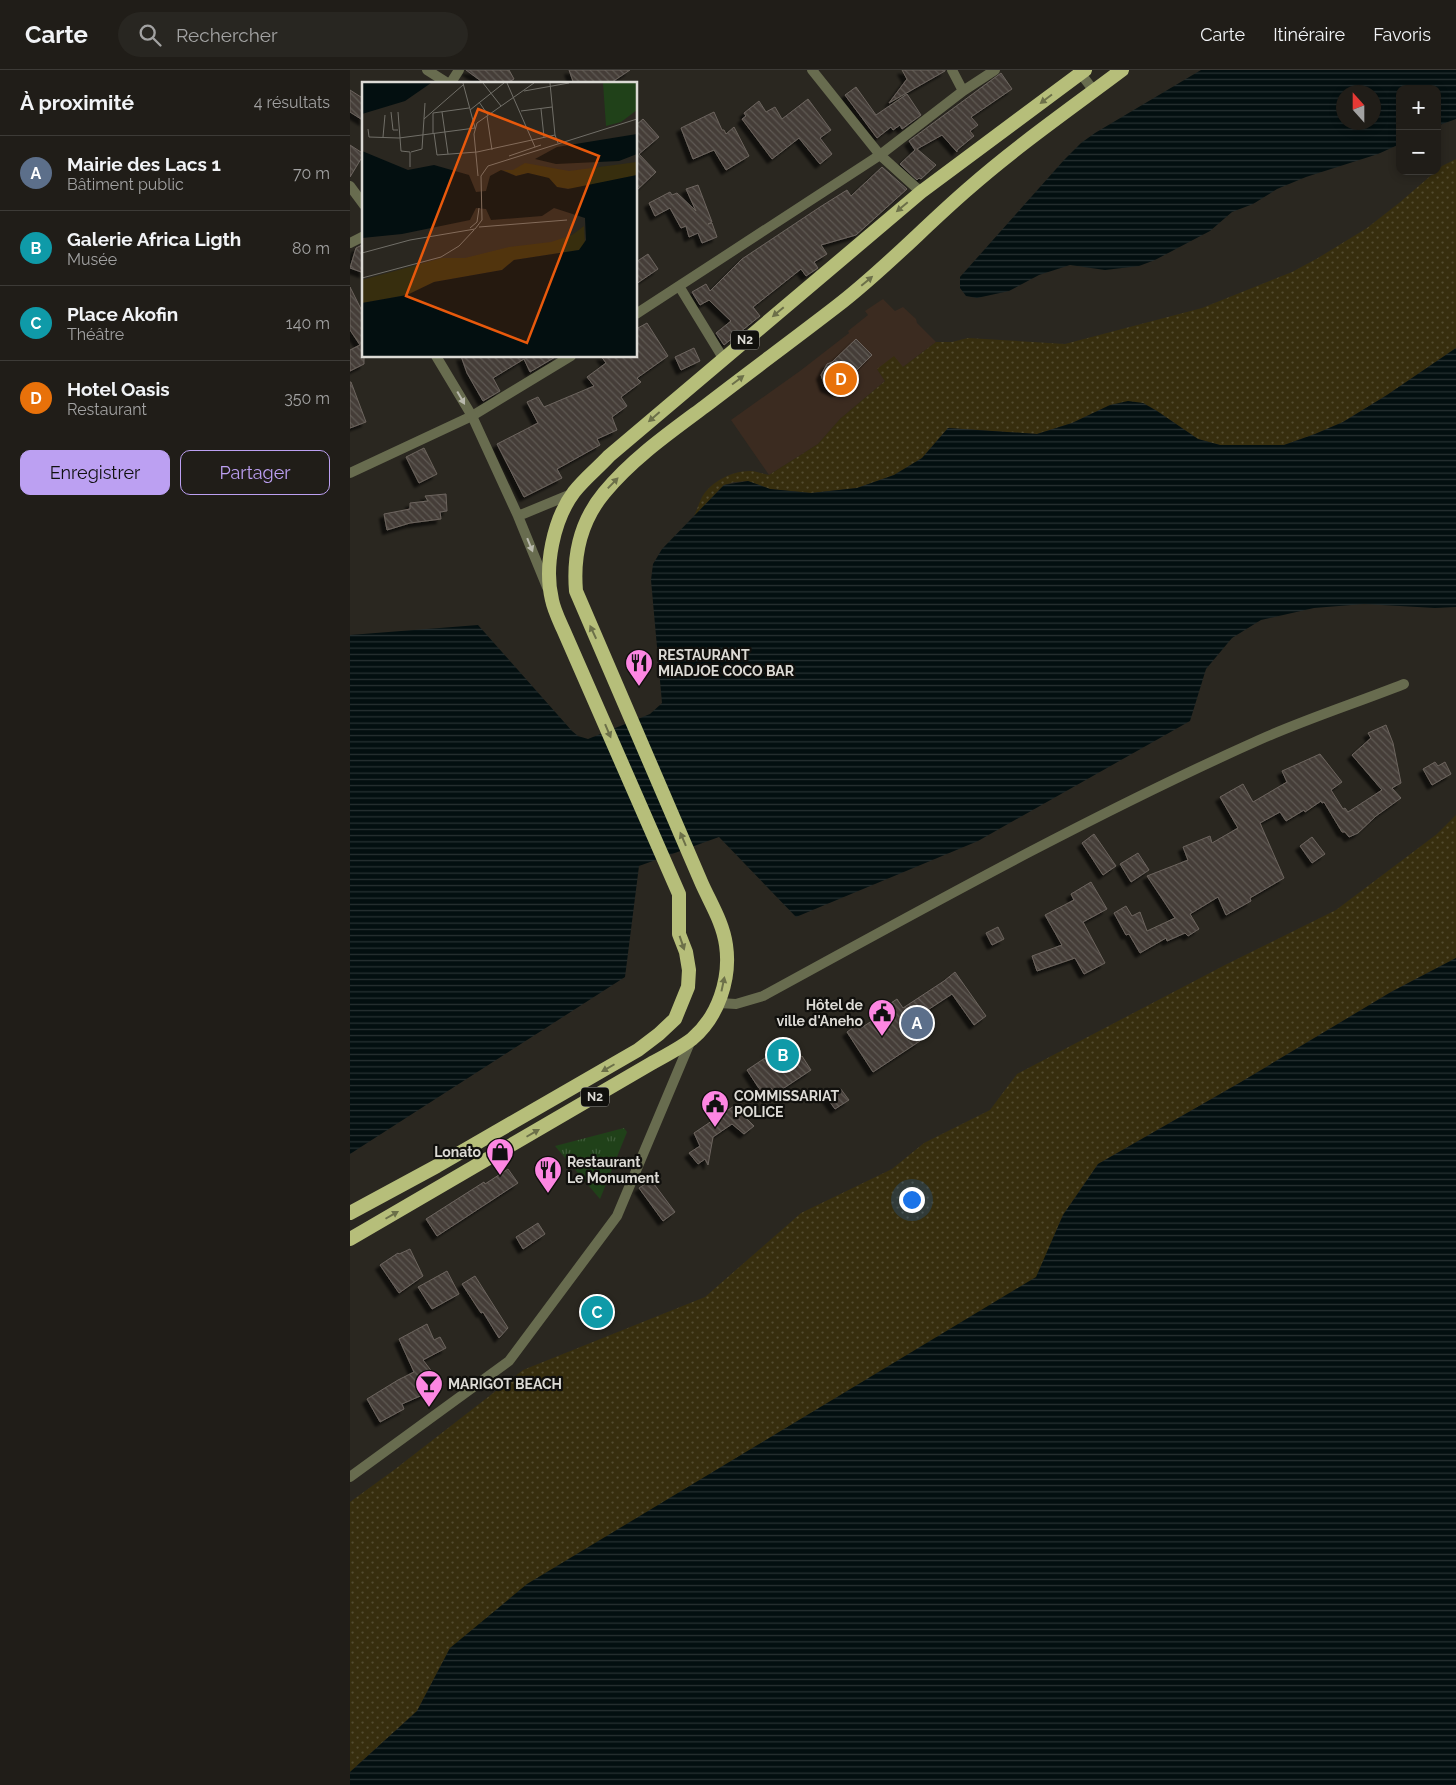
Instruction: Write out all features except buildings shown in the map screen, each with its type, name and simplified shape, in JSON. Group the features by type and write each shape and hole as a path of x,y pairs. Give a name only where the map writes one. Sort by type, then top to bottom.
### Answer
{"highway":[{"name":"N2","path":"350,1239 692,1039 706,1023 719,1003 727,964 726,944 718,918 576,591 574,569 578,540 590,513 603,494 652,446 839,305 885,266 968,189 1058,117 1122,70"},
{"name":"N2","path":"350,1213 437,1166 630,1055 659,1034 675,1019 688,986 689,970 686,952 679,934 679,894 552,600 550,566 553,540 574,493 609,456 920,192 1082,71"}],"street":[{"path":"428,70 447,82"},
{"path":"451,82 460,70"},
{"path":"812,70 880,155 920,192"},
{"path":"952,70 963,91"},
{"path":"638,313 880,155 963,91 995,70"},
{"path":"1082,71 1094,91"},
{"path":"350,186 362,202"},
{"path":"350,243 362,237"},
{"path":"679,286 723,358"},
{"path":"437,358 472,416 518,516 552,600"},
{"path":"350,473 472,416 568,358"},
{"path":"518,516 574,493"},
{"path":"719,1003 736,1004 763,996 984,876 1152,791 1261,739 1404,684"},
{"path":"350,1477 510,1361 617,1216 692,1039"}],"shaded area":[{"path":"1201,70 1456,70 1456,119 1441,125 1441,85 1396,85 1396,146 1378,154 1306,177 1277,189 1253,204 1232,212 1210,231 1155,260 1139,266 1105,270 1070,265 1039,275 1009,291 977,298 966,296 960,288 960,277 1081,143"},
{"path":"883,299 895,311 903,307 936,342 903,367 877,369 885,381 840,419 818,444 769,475 731,420 800,371 849,333 848,331 868,315 865,311"},
{"path":"1456,348 1456,607 1435,608 1364,604 1314,608 1261,620 1232,638 1206,669 1190,721 978,841 796,917 719,837 639,866 625,977 350,1154 350,635 478,625 572,731 578,736 588,739 650,714 662,703 651,580 653,564 662,549 724,485 748,481 770,489 811,493 857,488 894,475 922,458 948,428 1037,434 1072,423 1110,405 1128,401 1143,403 1198,439 1220,445 1284,445 1343,422 1387,395"},
{"path":"1456,958 1456,1785 350,1785 350,1772 417,1711 450,1648 527,1584 1036,1277 1063,1215 1098,1164 1241,1082 1391,992"}],"sand":[{"path":"1456,159 1456,348 1387,395 1343,422 1284,445 1220,445 1198,439 1143,403 1110,405 1072,423 1037,434 948,428 922,458 894,475 857,488 811,493 770,489 748,481 734,482 724,485 694,516 702,497 722,478 736,473 752,471 769,475 818,444 840,419 885,381 877,369 894,356 903,367 936,342 952,342 968,338 1065,344 1202,308 1292,272 1318,258 1367,228 1432,175 1441,175 1442,166"},
{"path":"1456,815 1456,958 1391,992 1241,1082 1098,1164 1063,1215 1037,1277 450,1648 417,1711 350,1772 350,1502 523,1370 705,1297 801,1213 892,1169 924,1143 990,1110 1017,1074 1225,965 1336,910 1437,834"}],"green space":[{"path":"624,1128 627,1132 600,1199 555,1146"}],"place":[{"name":"Hotel Oasis","path":"841,379"},
{"name":"RESTAURANT MIADJOE COCO BAR","path":"639,687"},
{"name":"Mairie des Lacs 1","path":"917,1023"},
{"name":"Hôtel de ville d'Aneho","path":"882,1037"},
{"name":"Galerie Africa Ligth","path":"783,1055"},
{"name":"COMMISSARIAT POLICE","path":"715,1128"},
{"name":"Lonato","path":"500,1176"},
{"name":"Restaurant Le Monument","path":"548,1194"},
{"name":"Place Akofin","path":"597,1312"},
{"name":"MARIGOT BEACH","path":"429,1408"}]}
